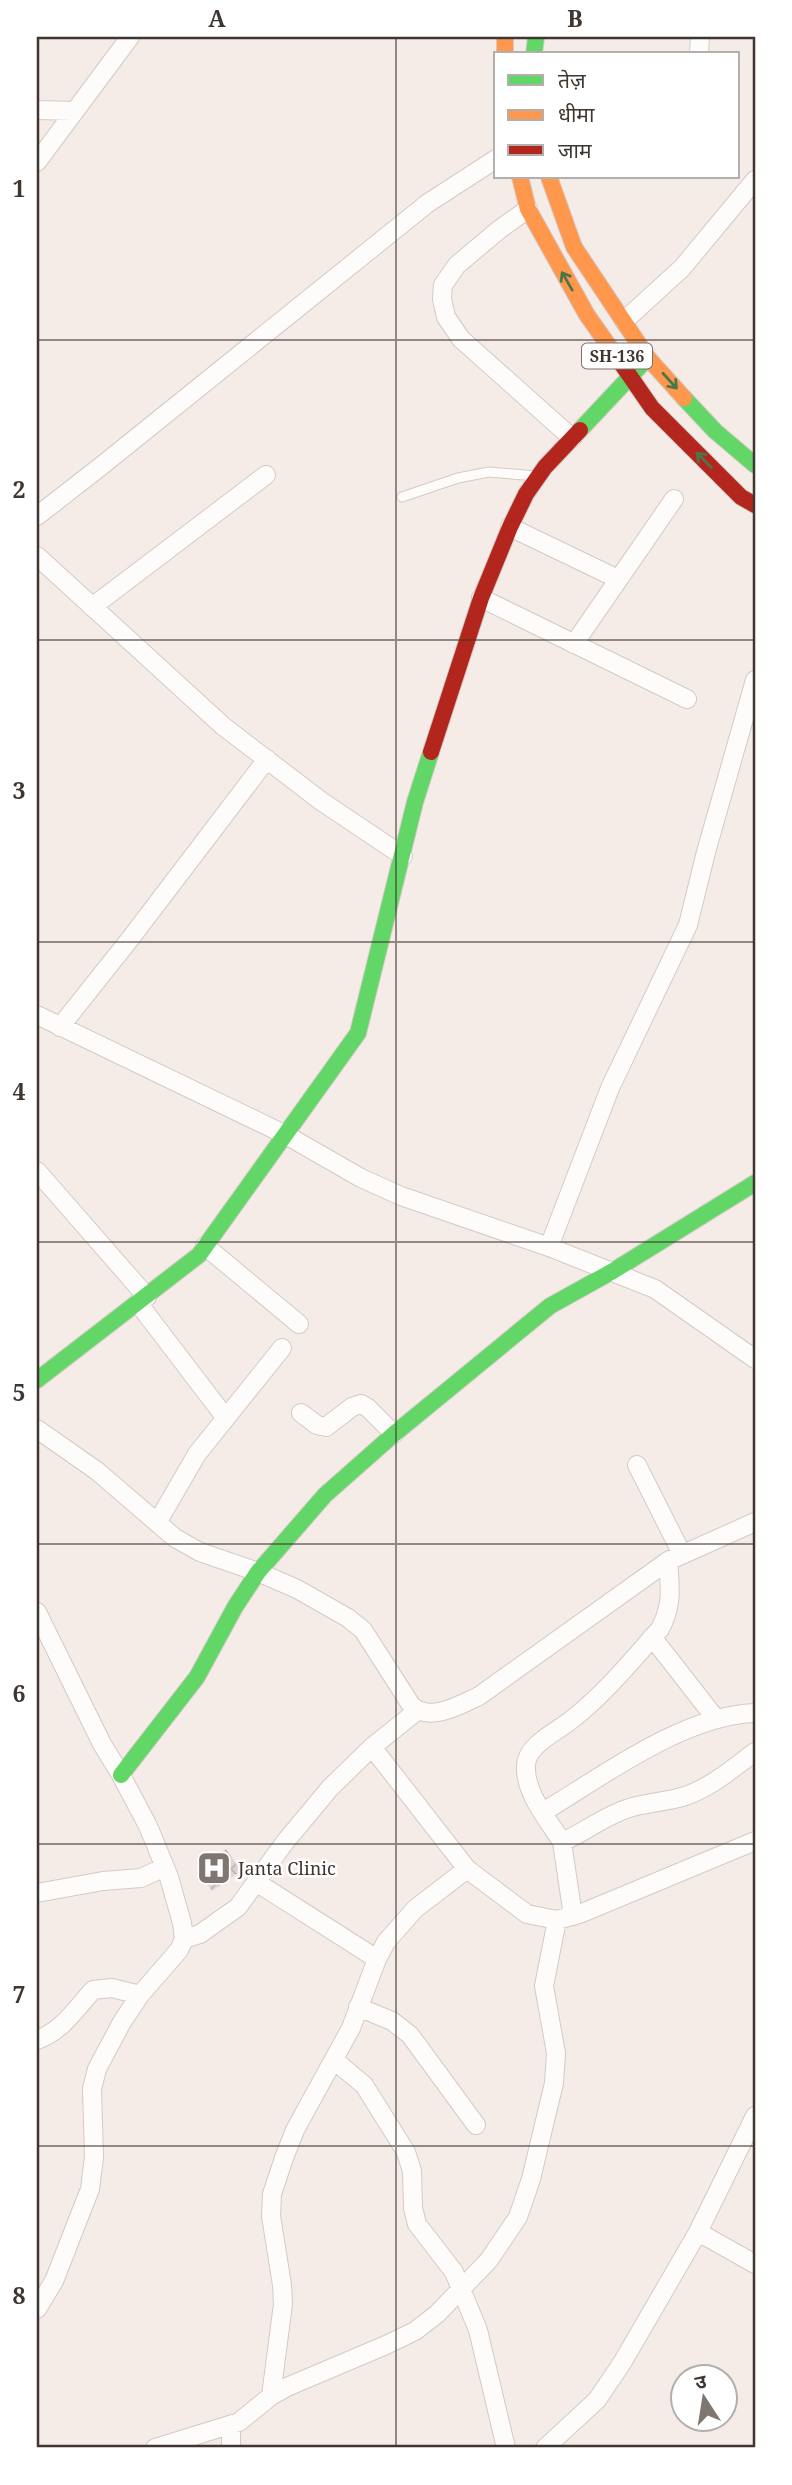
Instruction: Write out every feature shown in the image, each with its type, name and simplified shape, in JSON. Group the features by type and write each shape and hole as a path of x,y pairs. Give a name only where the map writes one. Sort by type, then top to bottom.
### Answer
{"street":[{"path":"37,162 125,37"},
{"path":"37,110 74,111"},
{"path":"37,516 428,203 494,160"},
{"name":"SH-136","path":"520,178 527,209 587,315 652,408 740,496 755,505"},
{"name":"SH-136","path":"549,178 574,247 648,358 716,431 755,465"},
{"path":"624,321 682,268 755,180"},
{"path":"527,209 457,265 443,285 442,299 446,317 461,340 572,438"},
{"path":"37,1380 180,1272 205,1246 358,1033 415,803 481,598 510,527 526,494 539,476 648,358"},
{"path":"92,607 266,475"},
{"path":"574,644 674,499"},
{"path":"510,527 618,579"},
{"path":"37,556 223,726 321,801 403,856"},
{"path":"481,598 687,699"},
{"path":"549,1247 610,1088 688,925 755,680"},
{"path":"60,1027 267,759"},
{"path":"37,1015 286,1135 361,1178 401,1196 549,1247 655,1289 755,1359"},
{"path":"37,1171 142,1300 225,1417"},
{"path":"121,1775 197,1677 235,1607 258,1572 325,1495 394,1434 550,1306 613,1271 755,1183"},
{"path":"205,1246 299,1324"},
{"path":"157,1523 197,1454 282,1349"},
{"path":"301,1413 317,1425 326,1427 352,1407 361,1404 394,1434"},
{"path":"37,1429 97,1471 175,1538 200,1552 258,1572 314,1597 363,1630 411,1705 417,1711 429,1714 454,1708 479,1696 640,1578 675,1557 755,1522"},
{"path":"155,2448 231,2425 249,2415 271,2396 311,2375 415,2331 437,2314 489,2260 518,2217 546,2124 554,2084 556,2053 544,1986 565,1918 562,1842 533,1794 527,1780 526,1764 529,1754 539,1743 592,1704 660,1629 668,1614 675,1557 637,1465"},
{"path":"37,1612 165,1867 183,1923 184,1939 140,1995 97,2069 92,2090 94,2157 90,2189 54,2281 37,2309"},
{"path":"652,1637 716,1719"},
{"path":"184,1939 201,1934 237,1907 285,1842 330,1788 372,1747 417,1711"},
{"path":"543,1812 658,1744 716,1719 738,1713 755,1713"},
{"path":"372,1747 467,1869 527,1914 565,1918 648,1887 755,1841"},
{"path":"562,1842 583,1833 599,1820 620,1812 683,1797 710,1784 755,1752"},
{"path":"37,1893 103,1881 141,1878 165,1867"},
{"path":"271,2396 283,2304 271,2217 272,2194 295,2130 335,2062 352,2028 377,1959 400,1924 467,1869"},
{"path":"256,1882 377,1959"},
{"path":"37,2040 52,2035 93,1990 111,1988 140,1995"},
{"path":"358,2007 392,2021 410,2035 476,2125"},
{"path":"335,2062 363,2085 406,2152 412,2171 413,2208 417,2224 454,2272 478,2330 488,2363 506,2448"},
{"path":"545,2448 597,2400 622,2363 750,2140 755,2116"},
{"path":"698,2232 755,2264"},
{"path":"231,2425 231,2448"}],"lane":[{"path":"402,497 458,478 489,472 539,476"}],"building":[{"path":"226,1849 241,1871 212,1891 197,1869"}],"traffic: fast":[{"path":"534,52 536,37"},
{"path":"580,430 642,364"},
{"path":"684,398 715,431 755,465"},
{"path":"37,1380 199,1255 358,1033 415,802 431,752"},
{"path":"121,1775 197,1677 235,1607 258,1572 325,1495 394,1434 550,1306 613,1271 755,1183"}],"traffic: slow":[{"path":"505,37 505,52"},
{"path":"520,178 528,209 587,315 623,366"},
{"path":"549,178 574,247 648,358 684,398"}],"traffic: jam":[{"path":"623,366 652,408 741,497 755,505"},
{"path":"431,752 481,598 510,527 526,494 545,467 580,430"}],"place":[{"name":"Janta Clinic","path":"214,1868"}]}
